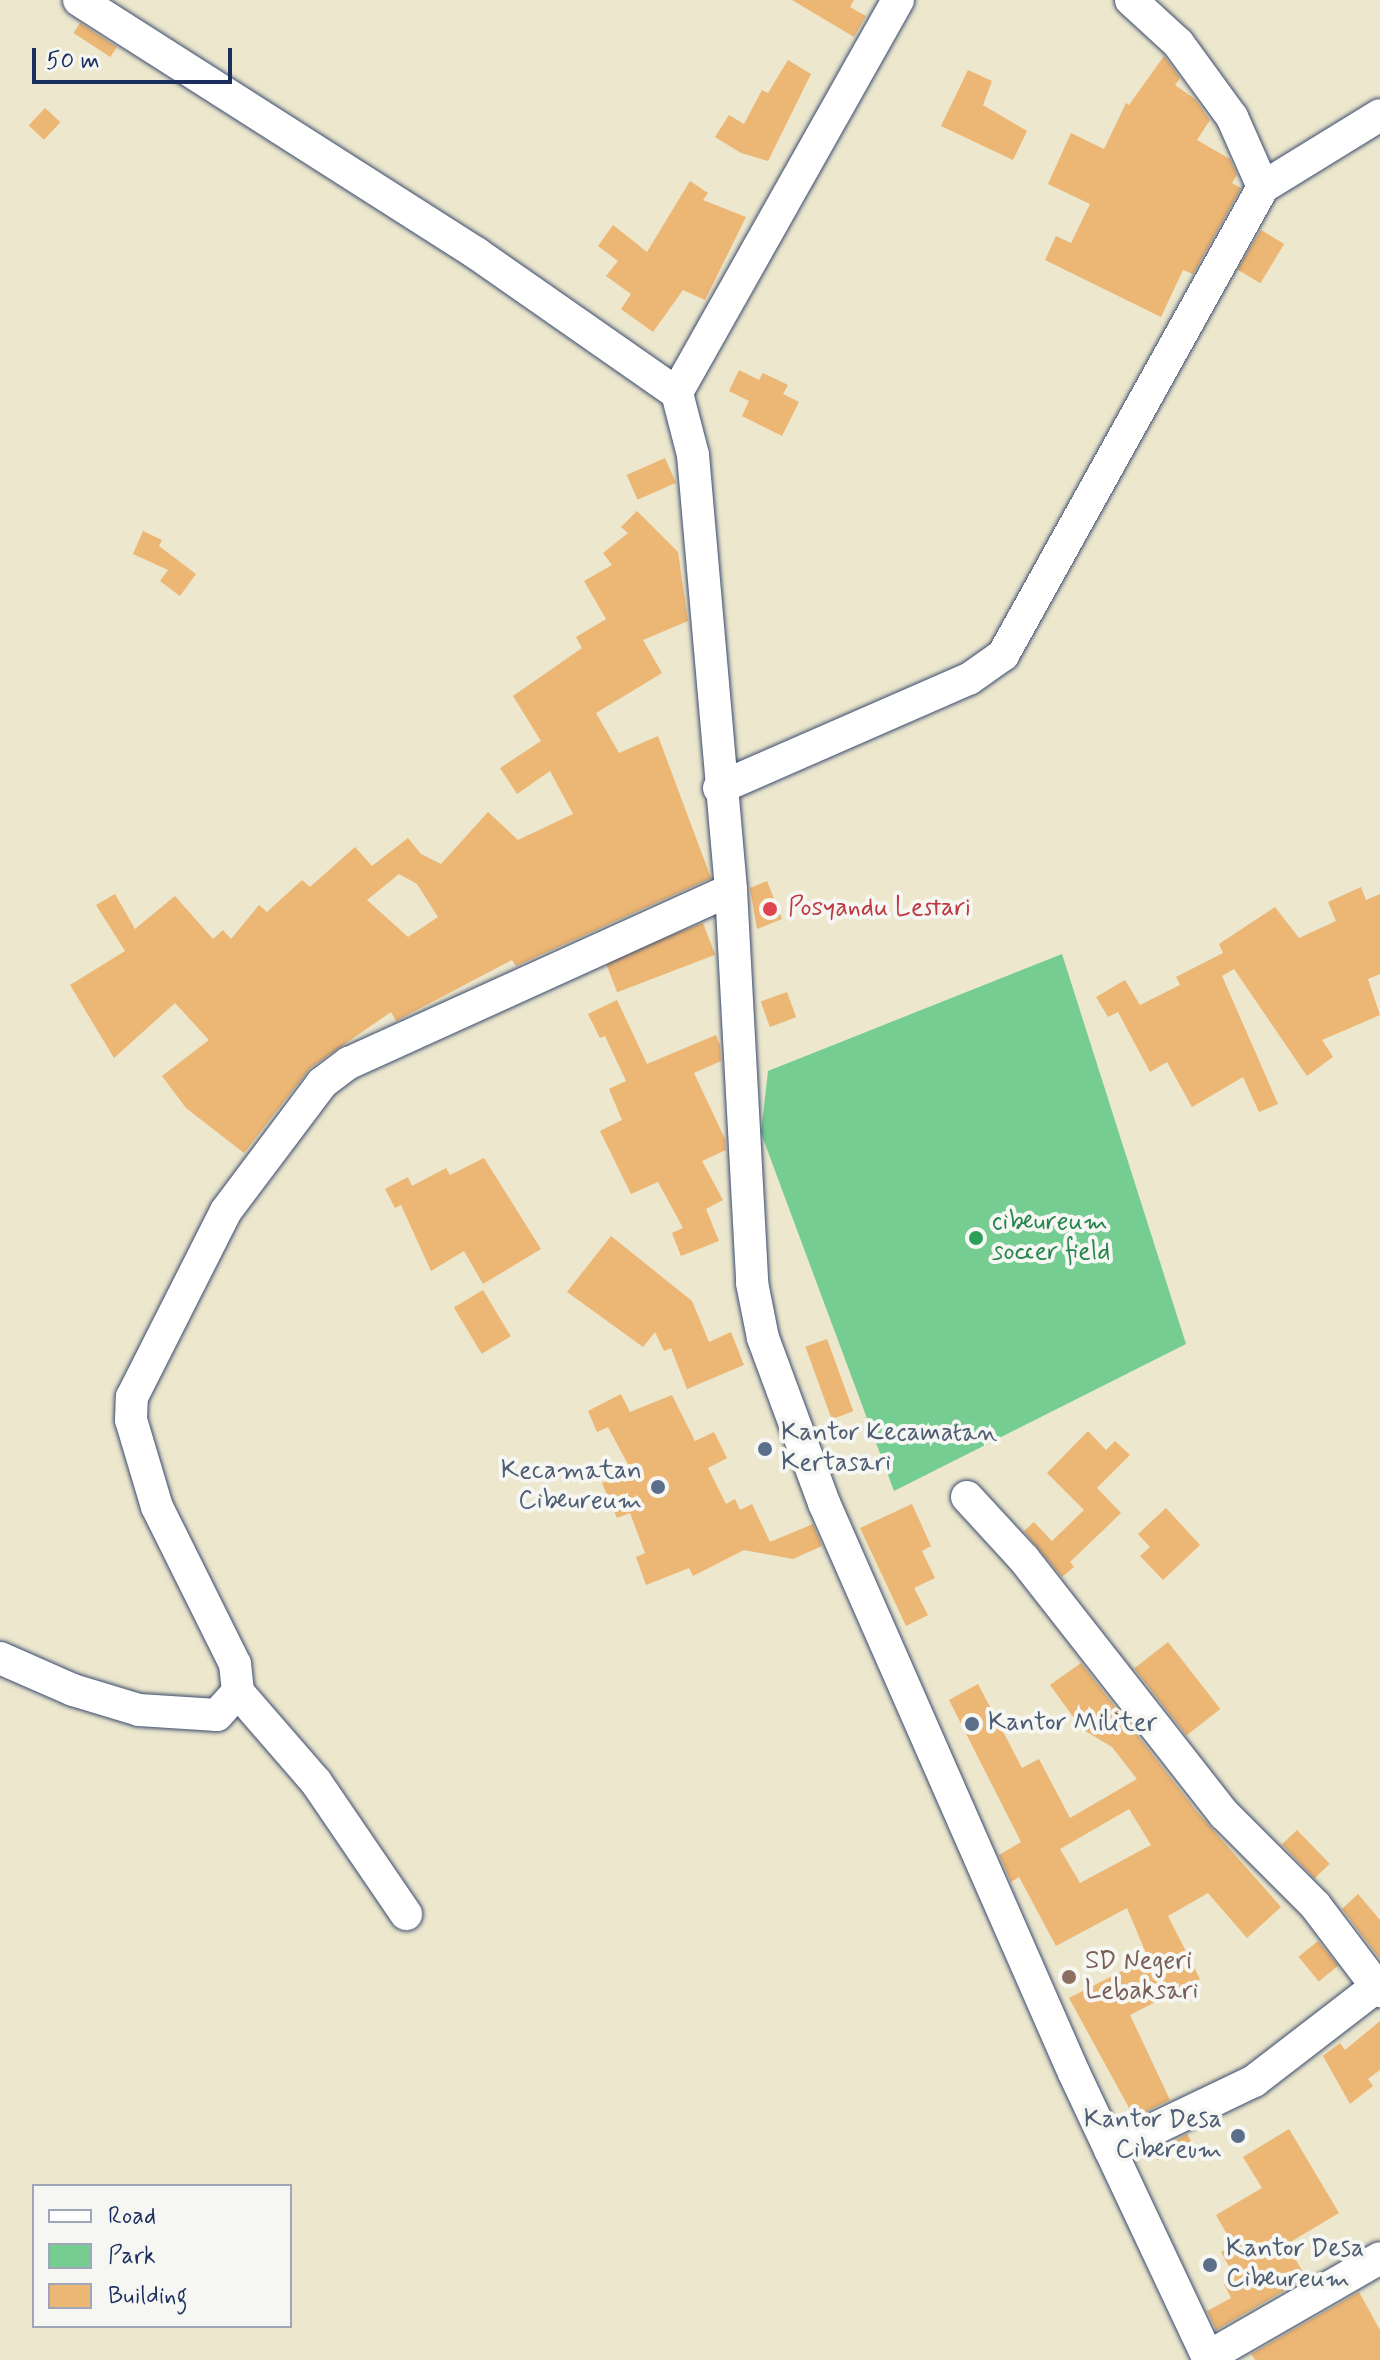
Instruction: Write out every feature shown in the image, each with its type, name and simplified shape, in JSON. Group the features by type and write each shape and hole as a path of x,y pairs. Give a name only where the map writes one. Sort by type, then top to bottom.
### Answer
{"street":[{"path":"79,0 476,253 677,393 693,455 719,788 731,890 752,1283 763,1338 835,1529 1110,2150 1209,2359 1380,2258"},
{"path":"677,393 898,0"},
{"path":"1131,0 1178,43 1232,117 1263,187"},
{"path":"719,788 969,679 1003,655 1263,187 1380,115"},
{"path":"406,1914 316,1782 238,1692 235,1664 157,1507 131,1420 132,1397 226,1211 322,1083 349,1063 731,890"},
{"path":"967,1497 1024,1559 1225,1815 1315,1905 1379,1987 1254,2081 1110,2150"},
{"path":"0,1658 73,1690 168,1716 217,1715 238,1692"}],"green space":[{"name":"cibeureum soccer field","path":"1062,954 1186,1344 894,1491 761,1133 768,1071"}],"building":[{"path":"792,0 854,0 850,7 866,16 854,37"},
{"path":"80,23 117,47 110,57 73,33"},
{"path":"1164,56 1180,78 1175,85 1195,99 1210,120 1197,140 1230,159 1237,175 1232,183 1241,188 1193,274 1183,270 1161,317 1045,260 1056,236 1071,243 1090,204 1048,184 1071,133 1104,149 1126,103 1129,105"},
{"path":"788,60 811,74 768,161 741,153 715,137 729,115 744,124 762,90 768,93"},
{"path":"968,70 992,81 983,105 1027,131 1013,160 941,126"},
{"path":"45,108 60,122 44,140 29,126"},
{"path":"690,181 708,193 703,200 746,217 705,300 683,290 653,332 621,309 631,294 606,276 618,261 598,246 613,225 647,252"},
{"path":"1261,230 1284,244 1260,283 1237,269"},
{"path":"739,370 759,380 763,373 788,385 783,394 799,402 782,436 742,416 749,401 729,391"},
{"path":"665,458 676,483 638,500 627,475"},
{"path":"637,511 678,552 688,621 643,640 662,673 596,713 619,753 658,736 711,878 516,966 512,960 396,1021 391,1012 310,1068 244,1153 186,1108 162,1076 209,1040 175,1003 114,1058 70,985 125,951 96,905 115,894 135,929 175,896 213,939 223,930 231,939 259,905 267,912 302,880 310,887 355,847 372,866 408,838 421,854 441,864 488,812 518,840 573,814 550,771 517,794 500,768 541,741 513,696 582,648 576,637 606,619 584,581 612,565 603,553 628,533 621,527","holes":["399,874 417,884 438,917 408,937 367,900"]},
{"path":"143,531 162,540 159,546 196,574 180,596 160,581 168,570 133,554"},
{"path":"767,881 782,919 757,929 750,888"},
{"path":"1361,887 1366,900 1380,894 1380,974 1368,979 1380,1015 1322,1040 1333,1057 1307,1076 1234,969 1222,976 1278,1104 1259,1112 1243,1077 1192,1107 1167,1062 1150,1072 1118,1012 1108,1017 1096,997 1125,980 1140,1005 1180,985 1176,977 1223,953 1219,944 1275,907 1299,938 1336,921 1328,902"},
{"path":"703,923 715,955 617,992 605,961"},
{"path":"787,992 796,1017 770,1027 761,1002"},
{"path":"617,1000 647,1064 716,1035 720,1045 721,1061 694,1073 725,1139 726,1150 702,1161 723,1200 706,1209 719,1241 681,1256 672,1233 683,1228 658,1182 631,1194 600,1131 622,1120 609,1089 626,1081 605,1036 600,1038 588,1014"},
{"path":"484,1158 541,1249 483,1284 464,1251 431,1271 401,1205 395,1208 385,1189 408,1177 412,1186 446,1168 450,1175"},
{"path":"611,1236 692,1301 709,1342 731,1332 744,1365 687,1389 671,1348 664,1351 655,1332 643,1347 567,1292"},
{"path":"483,1290 511,1336 482,1354 454,1308"},
{"path":"827,1339 853,1411 832,1419 805,1347"},
{"path":"621,1394 630,1412 672,1395 695,1441 714,1432 727,1458 708,1468 726,1504 735,1499 740,1510 752,1504 770,1542 813,1524 822,1546 793,1559 744,1550 693,1576 689,1568 646,1585 636,1557 645,1553 630,1513 617,1518 602,1483 631,1470 608,1427 597,1432 588,1411"},
{"path":"1088,1431 1106,1450 1115,1441 1130,1455 1097,1488 1121,1513 1070,1562 1074,1567 1062,1577 1024,1531 1034,1522 1052,1541 1084,1510 1047,1473"},
{"path":"912,1504 931,1546 922,1551 935,1578 914,1588 928,1615 906,1626 860,1528"},
{"path":"1166,1508 1200,1545 1163,1580 1140,1556 1150,1547 1138,1534"},
{"path":"1168,1642 1220,1709 1186,1735 1134,1668"},
{"path":"1081,1663 1198,1813 1281,1907 1247,1938 1208,1893 1168,1916 1200,1979 1130,2015 1170,2100 1134,2117 1069,1998 1148,1958 1127,1908 1056,1946 1019,1877 1011,1882 999,1855 1021,1842 949,1700 978,1684 1022,1768 1039,1759 1070,1818 1137,1779 1112,1747 1082,1729 1050,1685","holes":["1129,1809 1151,1845 1080,1883 1060,1849"]},
{"path":"1297,1830 1330,1864 1315,1878 1282,1845"},
{"path":"1358,1894 1380,1920 1380,1959 1342,1909"},
{"path":"1318,1941 1338,1966 1319,1982 1299,1957"},
{"path":"1380,2021 1380,2070 1368,2079 1373,2086 1350,2104 1323,2056 1340,2043 1345,2050"},
{"path":"1289,2129 1339,2213 1287,2244 1306,2278 1216,2330 1207,2311 1231,2298 1224,2284 1235,2277 1221,2252 1233,2245 1216,2215 1262,2188 1243,2157"},
{"path":"1187,2134 1191,2141 1157,2160 1153,2154"},
{"path":"1359,2292 1380,2330 1380,2360 1255,2360 1251,2354"}],"place":[{"name":"Posyandu Lestari","path":"770,909"},
{"name":"cibeureum soccer field","path":"976,1238"},
{"name":"Kantor Kecamatan Kertasari","path":"765,1449"},
{"name":"Kecamatan Cibeureum","path":"658,1487"},
{"name":"Kantor Militer","path":"972,1724"},
{"name":"SD Negeri Lebaksari","path":"1069,1977"},
{"name":"Kantor Desa Cibereum","path":"1238,2136"},
{"name":"Kantor Desa Cibeureum","path":"1210,2265"}]}
